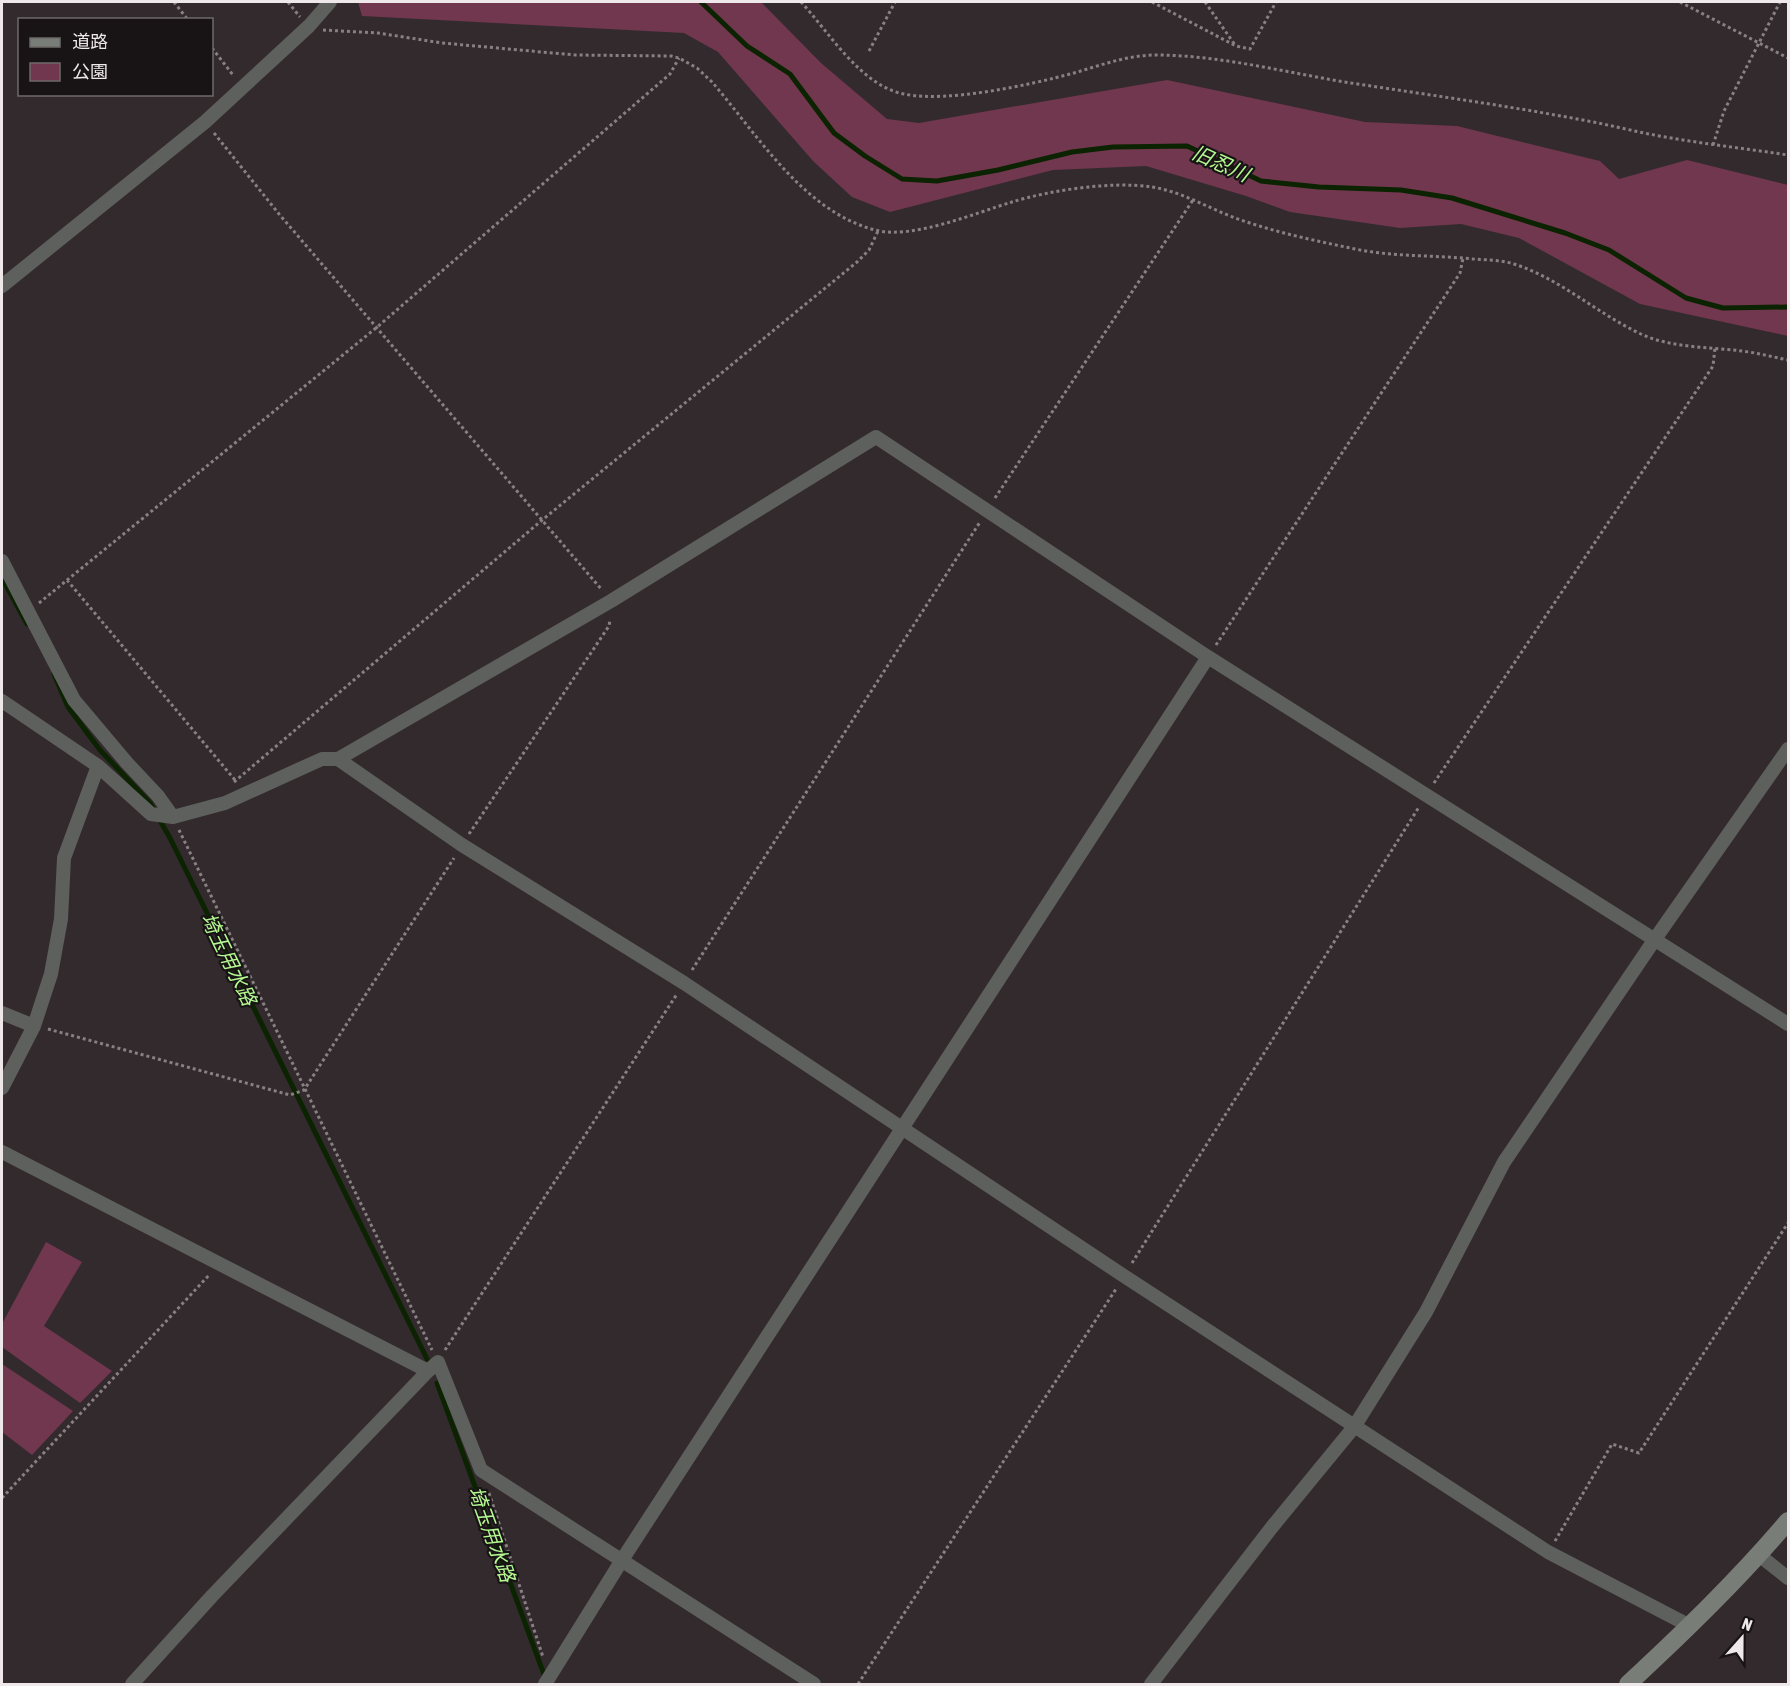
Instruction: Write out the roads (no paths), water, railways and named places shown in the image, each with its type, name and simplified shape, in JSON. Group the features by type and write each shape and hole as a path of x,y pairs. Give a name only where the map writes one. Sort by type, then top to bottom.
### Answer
{"main road":[{"path":"1628,1684 1690,1626 1759,1556 1788,1521"}],"street":[{"path":"2,286 205,122 309,26 327,4"},
{"path":"2,701 98,766 151,814 173,818 225,803 322,759 338,759 612,602 876,437 988,509 1208,657 1788,1024"},
{"path":"2,561 74,700 158,796 173,818"},
{"path":"548,1681 622,1560 1208,657"},
{"path":"1151,1684 1272,1527 1354,1426 1426,1312 1504,1162 1655,939 1788,749"},
{"path":"338,759 462,845 684,983 1124,1276 1548,1552 1690,1626"},
{"path":"2,1088 34,1026 53,963 61,919 64,858 98,766"},
{"path":"2,1013 34,1026"},
{"path":"2,1152 220,1264 433,1366 481,1470 814,1684"},
{"path":"132,1684 212,1596 433,1366"},
{"path":"1759,1556 1788,1578"}],"waterway":[{"name":"旧忍川","path":"701,2 747,46 790,74 834,133 902,179 937,181 998,170 1072,152 1113,147 1187,146 1261,181 1319,187 1401,190 1452,198 1565,233 1609,250 1686,298 1723,308 1788,307"},
{"name":"埼玉用水路","path":"2,578 27,624"},
{"name":"埼玉用水路","path":"54,674 68,707 100,750 150,803 170,838 427,1359"},
{"name":"埼玉用水路","path":"437,1383 546,1680"}]}
